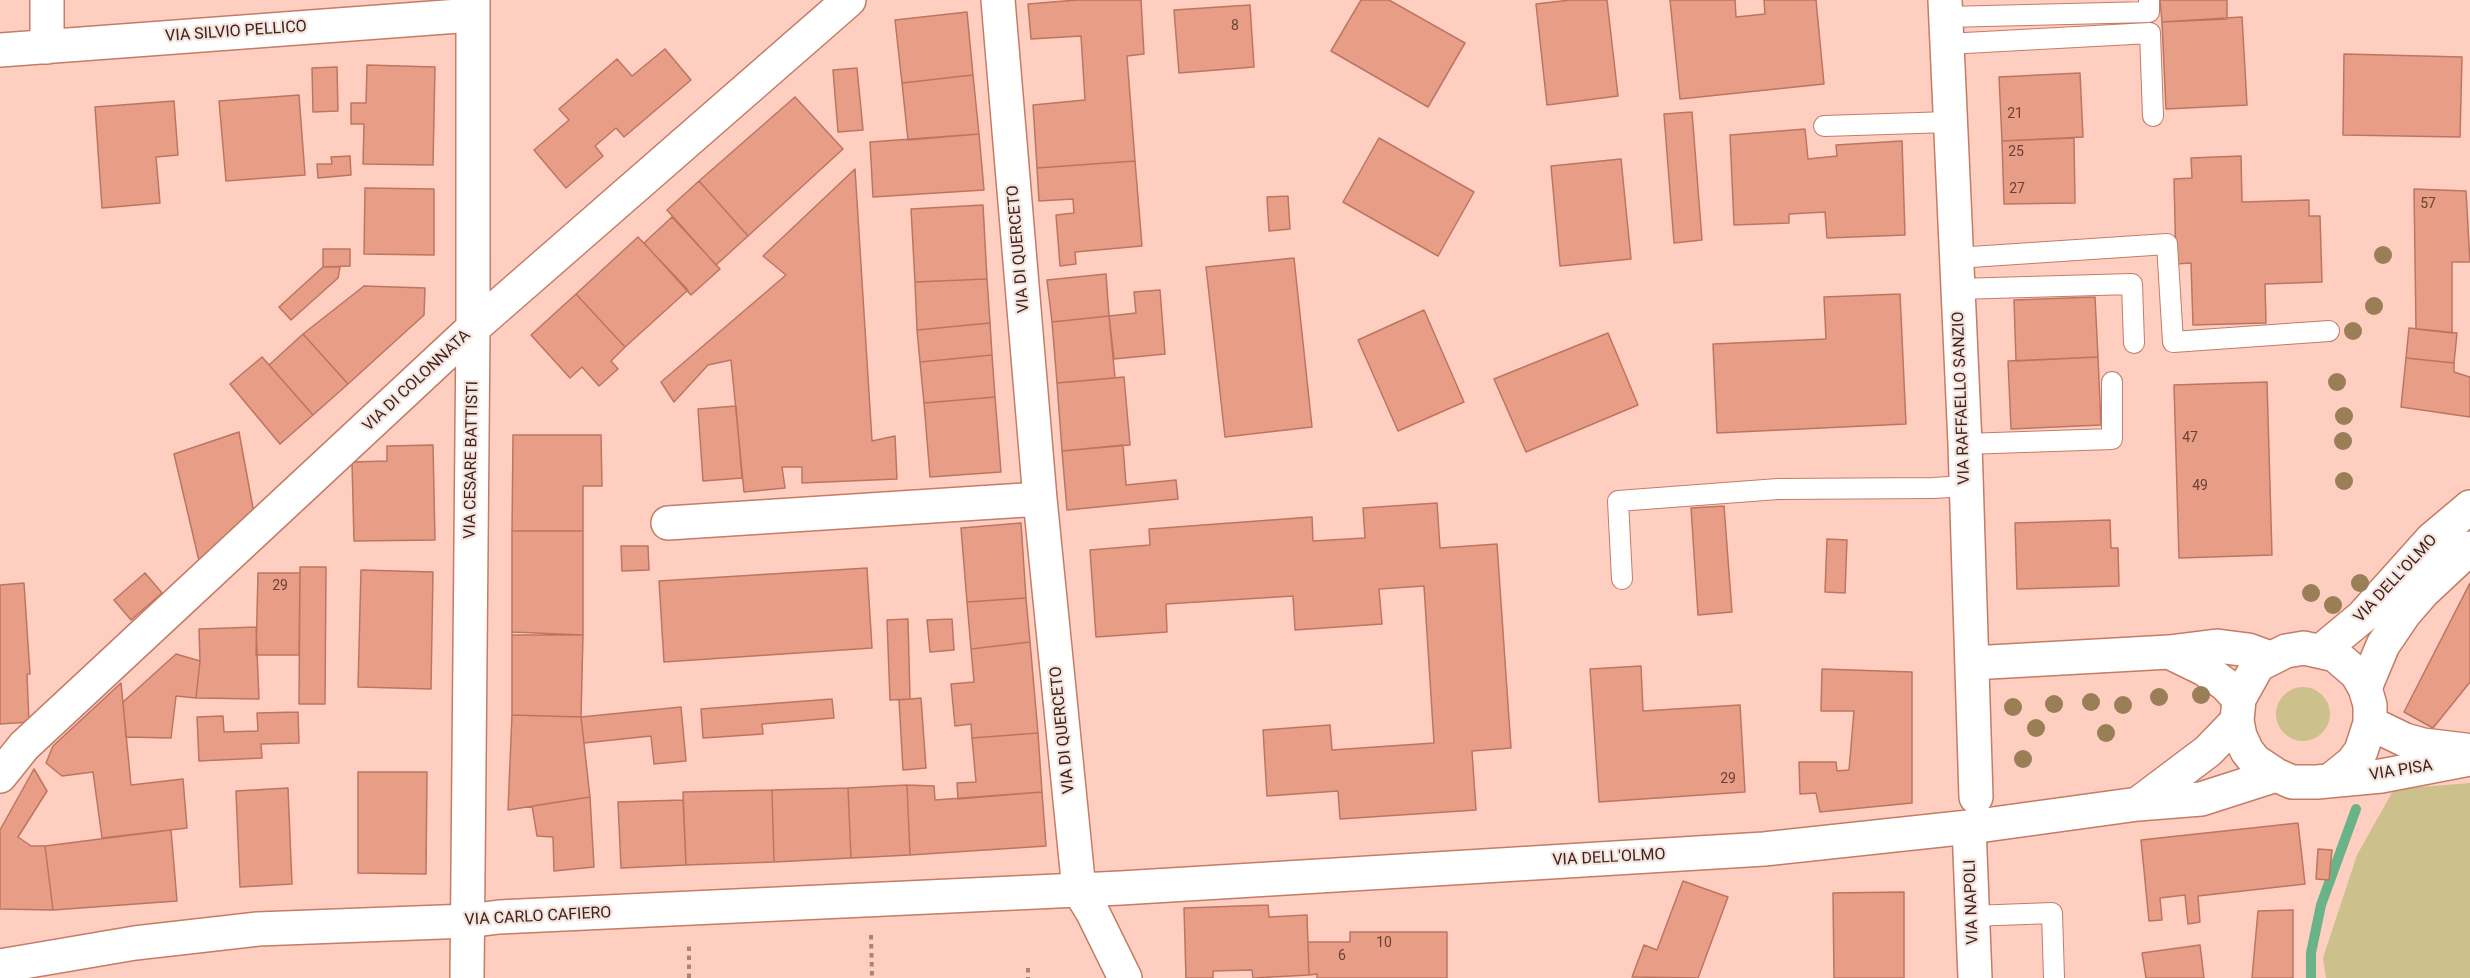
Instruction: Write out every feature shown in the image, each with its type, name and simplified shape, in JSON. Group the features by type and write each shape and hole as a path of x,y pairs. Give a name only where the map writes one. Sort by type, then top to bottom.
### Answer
{"street":[{"path":"47,0 47,46"},
{"name":"VIA DI COLONNATA","path":"0,776 24,746 474,328 849,0"},
{"name":"VIA DI QUERCETO","path":"998,0 1040,499 1079,890"},
{"name":"VIA SILVIO PELLICO","path":"0,50 472,7"},
{"name":"VIA CESARE BATTISTI","path":"468,978 474,328 472,7"},
{"name":"VIA RAFFAELLO SANZIO","path":"1946,20 1965,444 1972,663 1972,812"},
{"path":"668,524 1040,499"},
{"name":"VIA DELL'OLMO","path":"2321,651 2362,617 2432,539 2470,507"},
{"name":"VIA DELL'OLMO","path":"2365,688 2383,645 2404,614 2423,592 2470,548"},
{"name":"VIA DELL'OLMO","path":"1972,663 2169,652 2228,646 2270,658"},
{"name":"VIA DELL'OLMO","path":"2138,804 2208,751 2238,710 2258,665 2286,651 2304,648 2321,651 2335,655 2347,664 2357,674 2365,688 2370,705 2370,723 2361,751 2352,763 2331,779 2292,782 2276,775 2255,761 2247,751 2240,736 2238,710 2226,685 2204,669 2169,652"},
{"name":"VIA PISA","path":"2370,723 2388,733 2414,742 2470,751"},
{"name":"VIA PISA","path":"2331,779 2381,776 2470,759"},
{"name":"VIA DELL'OLMO","path":"1079,890 1764,849 1972,812 2201,799 2276,775"},
{"name":"VIA NAPOLI","path":"1972,812 1972,916 1975,978"},
{"path":"1079,890 1094,913 1125,978"},
{"name":"VIA CARLO CAFIERO","path":"0,966 135,943 258,929 468,921 511,917 1079,890"}],"lane":[{"path":"1946,20 2149,12 2149,0"},
{"path":"1946,20 2150,33 2153,116"},
{"path":"1824,126 1950,122"},
{"path":"1957,274 2167,244 2173,342 2329,331"},
{"path":"1957,274 2132,284 2134,343"},
{"path":"1965,444 2112,439 2112,382"},
{"path":"1622,579 1618,501 1778,489 1966,486"},
{"path":"1972,916 2052,913 2054,978"}],"path":[{"path":"871,931 872,978"},
{"path":"689,937 689,978"},
{"path":"1028,968 1028,978"}],"shaded area":[{"path":"2303,687 2313,689 2322,695 2328,704 2330,714 2328,724 2322,733 2313,739 2303,741 2293,739 2284,733 2278,724 2276,714 2278,704 2284,695 2293,689"},
{"path":"2470,783 2470,978 2326,978 2323,958 2357,855 2394,789"}],"building":[{"path":"1077,0 1141,0 1144,54 1127,56 1135,161 1037,168 1033,105 1085,100 1081,36 1031,39 1028,4"},
{"path":"1361,0 1389,0 1465,43 1428,107 1331,51"},
{"path":"1570,0 1607,0 1618,96 1547,105 1536,4"},
{"path":"1670,0 1735,0 1736,17 1765,14 1764,0 1816,0 1824,84 1680,99"},
{"path":"2160,0 2227,0 2227,19 2162,22"},
{"path":"1250,5 1254,67 1179,73 1174,10"},
{"path":"967,12 973,75 902,83 895,20"},
{"path":"2242,17 2247,105 2166,109 2162,22"},
{"path":"665,49 691,80 624,137 616,128 595,146 603,156 566,188 534,150 569,120 559,109 617,59 632,76"},
{"path":"2344,54 2462,57 2460,137 2343,135"},
{"path":"367,65 435,67 433,165 363,164 364,124 351,124 351,103 366,103"},
{"path":"337,67 338,111 313,112 312,68"},
{"path":"857,68 863,130 838,132 833,70"},
{"path":"2080,73 2083,137 2002,141 1999,77"},
{"path":"973,75 979,134 908,140 902,83"},
{"path":"299,95 305,175 226,181 219,101"},
{"path":"795,97 843,149 748,236 699,181"},
{"path":"174,101 178,155 156,157 160,203 102,208 95,107"},
{"path":"1692,112 1702,240 1674,243 1664,114"},
{"path":"1805,129 1808,159 1837,156 1836,145 1902,141 1905,235 1827,238 1825,212 1789,214 1789,223 1734,225 1730,135"},
{"path":"979,134 984,190 873,197 870,142"},
{"path":"1379,138 1474,192 1438,256 1343,202"},
{"path":"2074,138 2075,203 2004,204 2002,141"},
{"path":"350,156 351,175 318,178 317,164 332,164 331,157"},
{"path":"2241,156 2242,202 2309,200 2309,216 2320,216 2322,282 2265,284 2266,323 2193,325 2191,263 2176,264 2174,179 2192,178 2191,158"},
{"path":"1621,159 1631,259 1560,266 1551,166"},
{"path":"1135,161 1142,246 1075,252 1076,264 1060,266 1056,215 1074,213 1073,199 1039,201 1037,168"},
{"path":"855,169 872,441 895,436 897,479 802,483 802,467 782,467 785,488 744,492 731,360 708,365 674,402 661,382 786,275 763,256"},
{"path":"699,181 748,236 716,265 667,210"},
{"path":"365,188 434,189 434,255 364,254"},
{"path":"2414,189 2466,191 2470,262 2452,262 2452,333 2416,329"},
{"path":"1288,196 1290,229 1269,231 1267,197"},
{"path":"983,205 987,279 915,282 911,209"},
{"path":"672,217 720,269 691,295 644,243"},
{"path":"638,237 688,290 625,347 576,294"},
{"path":"323,249 350,249 350,266 323,267"},
{"path":"1294,258 1312,427 1225,437 1206,267"},
{"path":"323,267 340,267 338,278 291,320 279,307"},
{"path":"1106,274 1109,316 1052,322 1047,280"},
{"path":"987,279 990,323 917,330 915,282"},
{"path":"364,286 425,288 424,315 348,384 303,334"},
{"path":"1160,290 1165,354 1114,359 1109,316 1136,313 1134,292"},
{"path":"576,294 625,347 611,361 618,369 599,386 582,367 570,378 531,335"},
{"path":"1900,294 1906,424 1717,433 1713,344 1826,339 1824,297"},
{"path":"2095,297 2098,357 2016,361 2014,300"},
{"path":"1424,310 1464,402 1398,431 1358,340"},
{"path":"1109,316 1115,378 1057,383 1052,322"},
{"path":"990,323 992,355 920,362 917,330"},
{"path":"2409,328 2457,333 2454,363 2406,358"},
{"path":"1608,333 1638,405 1526,452 1494,379"},
{"path":"303,334 348,384 313,415 269,365"},
{"path":"992,355 995,397 924,403 920,362"},
{"path":"262,357 313,415 280,444 230,384"},
{"path":"2098,357 2101,425 2011,429 2008,361"},
{"path":"2406,358 2454,363 2454,372 2470,377 2470,417 2401,407"},
{"path":"1124,377 1130,445 1062,451 1057,383"},
{"path":"2267,382 2272,555 2179,558 2174,385"},
{"path":"995,397 1001,472 930,477 924,403"},
{"path":"736,406 742,478 703,481 698,409"},
{"path":"239,432 255,519 200,565 174,454"},
{"path":"513,435 601,435 602,486 583,486 583,531 512,531"},
{"path":"433,445 435,540 354,541 352,462 387,461 387,446"},
{"path":"1123,445 1126,485 1176,480 1178,499 1067,510 1062,451"},
{"path":"1437,503 1440,548 1497,544 1511,748 1472,751 1476,810 1340,819 1338,791 1267,796 1263,730 1330,725 1332,750 1434,743 1424,586 1379,589 1382,624 1295,630 1293,596 1166,604 1167,632 1096,637 1090,550 1150,545 1149,529 1312,517 1313,541 1365,538 1363,508"},
{"path":"1724,506 1732,612 1698,615 1691,508"},
{"path":"2110,520 2111,548 2118,548 2119,586 2017,589 2015,523"},
{"path":"1021,523 1026,598 967,602 961,528"},
{"path":"512,531 583,531 583,635 512,635"},
{"path":"1827,539 1847,540 1845,593 1825,592"},
{"path":"621,546 648,546 649,570 622,571"},
{"path":"300,567 326,567 325,704 299,704"},
{"path":"867,568 872,648 664,662 659,581"},
{"path":"361,570 433,572 431,689 358,687"},
{"path":"145,573 162,593 131,620 114,600"},
{"path":"258,573 300,573 299,655 256,655"},
{"path":"24,583 30,674 27,674 29,722 0,724 0,585"},
{"path":"2470,583 2470,682 2433,728 2404,712"},
{"path":"1026,598 1030,642 971,649 967,602"},
{"path":"908,619 910,699 890,700 887,620"},
{"path":"952,619 954,650 930,652 927,620"},
{"path":"256,627 259,699 196,698 200,661 199,629"},
{"path":"512,632 583,635 581,717 512,715"},
{"path":"1030,642 1038,733 972,738 971,724 955,726 951,684 974,682 971,649"},
{"path":"176,654 200,661 196,698 176,696 171,738 126,737 123,702"},
{"path":"1641,666 1643,711 1740,705 1745,792 1599,802 1590,669"},
{"path":"1822,669 1912,672 1912,803 1820,812 1816,793 1800,794 1799,762 1836,762 1837,771 1849,770 1854,711 1821,711"},
{"path":"121,683 131,785 183,779 187,828 102,838 93,772 62,776 46,763 53,746"},
{"path":"921,698 926,768 903,770 899,700"},
{"path":"832,699 834,718 762,724 763,734 703,738 701,709"},
{"path":"681,707 686,761 654,764 651,736 584,743 581,717"},
{"path":"298,712 299,743 261,744 262,758 199,761 197,717 223,716 224,732 258,731 257,713"},
{"path":"512,715 581,717 590,797 508,810"},
{"path":"1038,733 1042,792 958,799 957,783 976,782 972,738"},
{"path":"34,769 47,791 18,837 31,846 45,846 53,910 0,909 0,830"},
{"path":"358,772 427,772 426,874 358,873"},
{"path":"907,785 934,786 935,800 1042,792 1046,846 910,855"},
{"path":"907,785 910,855 851,858 848,788"},
{"path":"288,788 292,884 240,887 236,791"},
{"path":"848,788 851,858 774,862 772,790"},
{"path":"772,790 774,862 686,865 683,792"},
{"path":"590,797 594,867 554,871 553,837 537,836 532,806"},
{"path":"683,800 686,865 621,868 618,802"},
{"path":"2298,823 2305,884 2198,896 2200,922 2188,924 2185,895 2160,898 2162,920 2149,921 2141,840"},
{"path":"171,830 177,901 53,910 45,846"},
{"path":"2318,849 2332,850 2329,880 2316,879"},
{"path":"1683,881 1728,897 1698,978 1632,977 1644,945 1657,950"},
{"path":"1904,892 1904,978 1834,978 1833,893"},
{"path":"1268,905 1269,917 1307,915 1309,975 1253,978 1252,970 1213,971 1213,978 1186,978 1184,908"},
{"path":"2293,910 2293,978 2252,978 2258,911"},
{"path":"1350,932 1447,932 1447,978 1317,978 1317,974 1309,975 1308,942 1350,942"},
{"path":"2200,945 2204,978 2146,978 2142,953"}],"waterway":[{"path":"2311,978 2311,953 2321,905 2356,809"}]}
